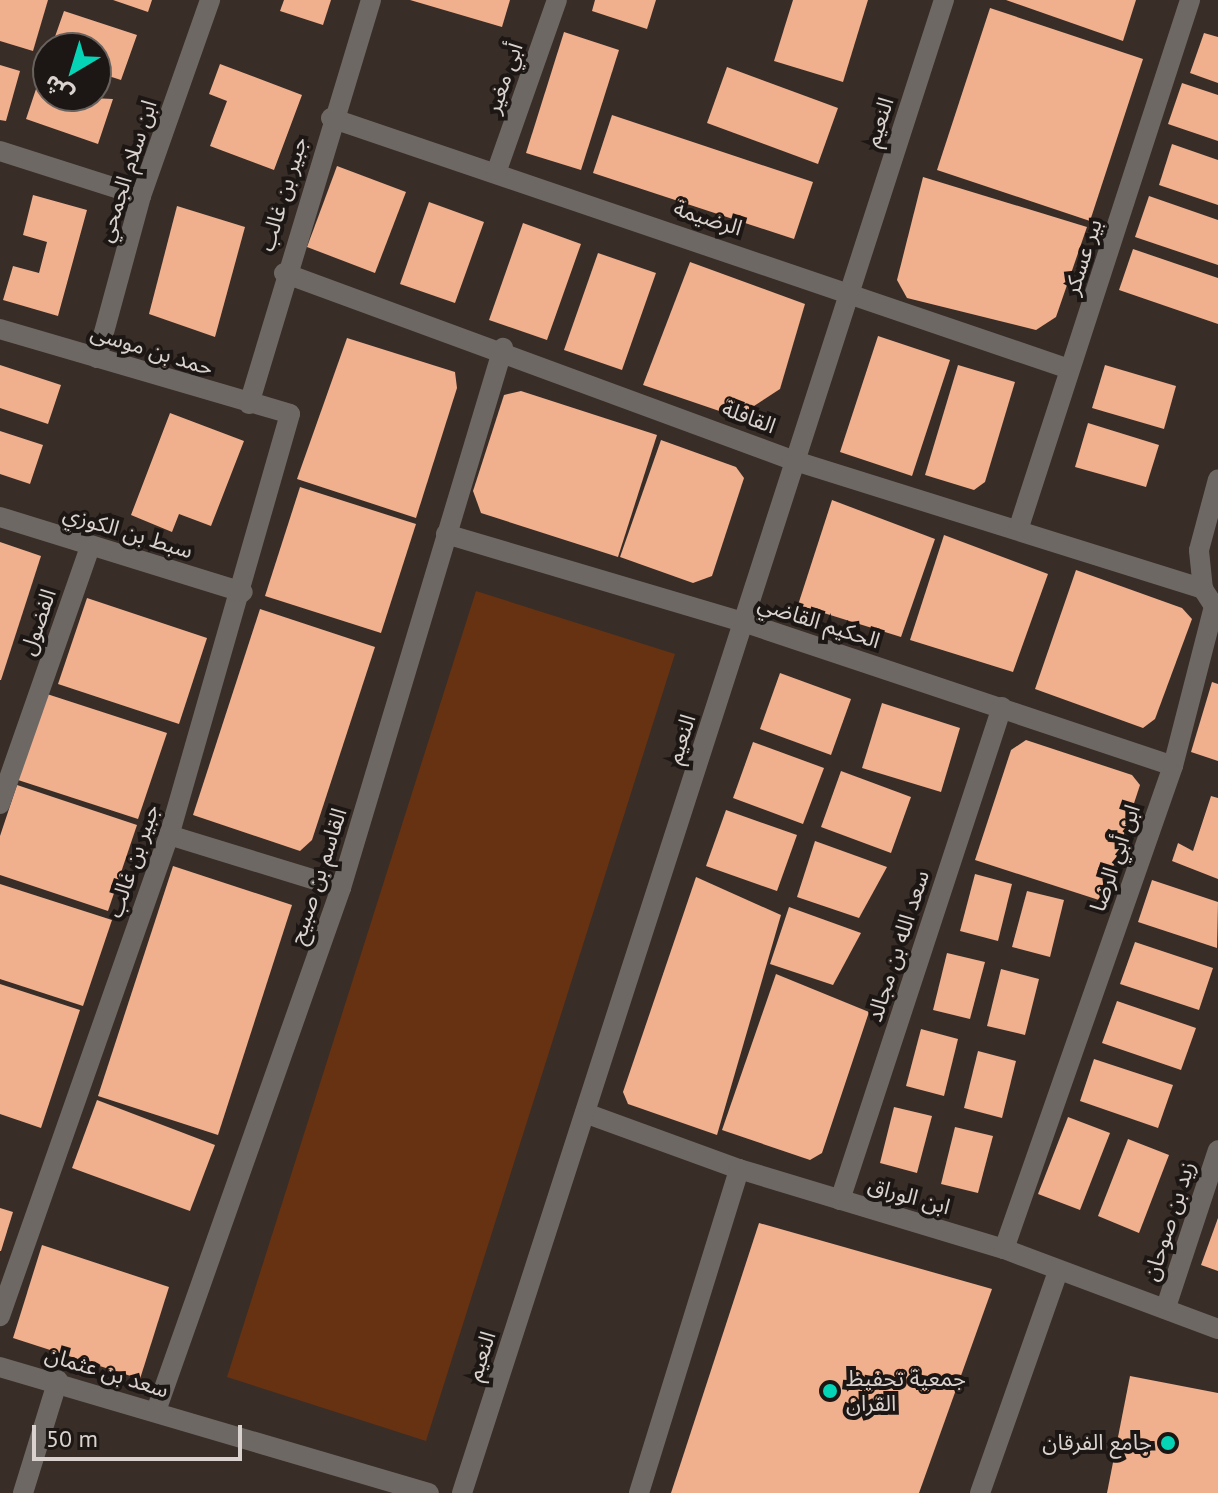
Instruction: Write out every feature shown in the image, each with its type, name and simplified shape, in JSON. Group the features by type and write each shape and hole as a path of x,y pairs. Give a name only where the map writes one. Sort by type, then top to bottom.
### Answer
{"street":[{"name":"ابن سلام الجمحي","path":"97,358 141,196 210,0"},
{"name":"جبير بن غالب","path":"249,404 284,273 371,0"},
{"name":"أبي مغير","path":"496,173 557,0"},
{"name":"النعيم","path":"462,1493 743,622 792,460 944,0"},
{"name":"بير عسكر","path":"1019,527 1190,0"},
{"name":"الرضيمة","path":"331,118 850,290 1069,369"},
{"path":"0,151 141,196"},
{"name":"القافلة","path":"284,273 503,348 792,460 1019,527 1203,589"},
{"name":"حمد بن موسى","path":"0,329 290,414"},
{"name":"القاسم بن صبيح","path":"156,1411 341,888 503,348"},
{"name":"جبير بن غالب","path":"0,1316 169,835 243,592 290,414"},
{"name":"ابن أبي الرضا","path":"1004,1249 1173,766 1214,606 1203,589 1218,479"},
{"name":"سبط بن الكوزي","path":"0,517 243,592"},
{"name":"الحكيم القاضي","path":"446,534 743,622 1173,766"},
{"name":"الفضول","path":"0,804 90,547"},
{"name":"سعد الله بن مجالد","path":"840,1200 1002,707"},
{"path":"169,835 341,888"},
{"name":"ابن الوراق","path":"585,1113 739,1169 1004,1249 1057,1274 1166,1307 1218,1329"},
{"name":"زيد بن صوحان","path":"1166,1307 1218,1150"},
{"path":"639,1493 739,1169"},
{"path":"980,1493 1057,1274"},
{"name":"سعد بن عثمان","path":"0,1367 58,1380 429,1493"},
{"path":"23,1493 58,1380"}],"shaded area":[{"path":"476,591 675,654 426,1441 227,1377"}],"building":[{"path":"0,0 48,0 39,32 32,32 32,51 0,41"},
{"path":"113,0 152,0 148,12"},
{"path":"284,0 331,0 323,25 280,11"},
{"path":"410,0 510,0 502,27"},
{"path":"595,0 656,0 647,29 592,11"},
{"path":"793,0 868,0 843,82 774,61"},
{"path":"1006,0 1136,0 1123,41"},
{"path":"990,8 1143,59 1090,221 937,170"},
{"path":"64,11 137,35 121,80 112,77 112,32 57,32"},
{"path":"564,32 619,50 581,170 526,153"},
{"path":"1204,33 1218,37 1218,83 1190,73"},
{"path":"220,64 302,95 274,170 210,146 227,101 209,94"},
{"path":"0,65 20,71 6,121 0,120"},
{"path":"727,67 838,108 818,164 707,123"},
{"path":"1182,83 1218,95 1218,141 1168,124"},
{"path":"32,101 32,112 109,112 98,144 26,119"},
{"path":"612,115 813,182 794,239 593,173"},
{"path":"1172,144 1218,160 1218,205 1159,185"},
{"path":"337,166 406,192 375,273 307,247"},
{"path":"923,177 1087,227 1056,317 1036,330 907,298 897,280"},
{"path":"33,195 87,210 58,316 3,300 13,266 39,273 47,242 23,235"},
{"path":"1149,196 1218,220 1218,265 1135,237"},
{"path":"429,202 484,222 455,303 400,284"},
{"path":"177,206 245,227 215,337 149,314"},
{"path":"523,223 581,244 547,340 489,320"},
{"path":"1133,249 1218,278 1218,324 1119,290"},
{"path":"598,253 656,273 622,370 564,350"},
{"path":"690,262 805,304 780,389 737,417 643,385"},
{"path":"878,336 950,360 912,476 840,452"},
{"path":"347,338 455,372 457,388 416,518 297,479"},
{"path":"0,365 61,385 48,424 0,408"},
{"path":"958,365 1015,382 985,482 974,490 925,475"},
{"path":"1105,365 1176,386 1164,429 1092,408"},
{"path":"521,391 657,435 618,557 481,513 473,491 504,395"},
{"path":"170,413 244,441 211,526 179,514 172,532 131,515"},
{"path":"1088,423 1159,445 1146,487 1075,467"},
{"path":"0,431 43,445 30,484 0,474"},
{"path":"661,440 736,467 744,478 712,576 693,583 620,557"},
{"path":"300,487 416,524 381,633 265,596"},
{"path":"832,500 935,539 901,637 798,605"},
{"path":"944,535 1048,574 1013,672 910,640"},
{"path":"0,542 41,556 1,680 0,680"},
{"path":"1076,570 1182,608 1192,619 1155,719 1143,728 1035,689"},
{"path":"87,598 207,638 179,724 58,684"},
{"path":"260,609 375,647 312,840 300,851 193,815"},
{"path":"780,673 851,699 831,755 760,729"},
{"path":"1212,682 1218,684 1218,761 1191,752"},
{"path":"47,694 167,733 138,819 18,780"},
{"path":"882,703 960,728 941,792 862,768"},
{"path":"1026,740 1132,775 1140,785 1102,901 975,860 1011,750"},
{"path":"753,742 824,768 803,824 733,798"},
{"path":"841,771 911,797 891,853 821,827"},
{"path":"17,785 137,825 108,911 0,875 0,836"},
{"path":"1211,796 1218,798 1218,879 1172,861 1178,843 1193,851"},
{"path":"726,810 797,835 777,891 706,866"},
{"path":"815,841 887,867 859,918 797,897"},
{"path":"173,866 292,905 218,1135 98,1096"},
{"path":"975,874 1012,884 998,941 960,931"},
{"path":"696,877 781,915 717,1135 628,1104 623,1092"},
{"path":"1152,880 1218,902 1217,948 1138,922"},
{"path":"0,884 112,920 83,1006 0,979"},
{"path":"1027,891 1064,900 1050,957 1012,947"},
{"path":"789,907 861,933 833,985 770,964"},
{"path":"1135,942 1213,968 1199,1010 1120,984"},
{"path":"947,953 985,962 970,1019 933,1010"},
{"path":"1001,969 1039,979 1025,1035 987,1026"},
{"path":"776,974 869,1012 822,1153 810,1160 722,1130"},
{"path":"0,984 80,1010 41,1128 0,1114"},
{"path":"1117,1001 1196,1028 1181,1070 1102,1043"},
{"path":"921,1029 958,1039 944,1096 906,1086"},
{"path":"978,1051 1016,1061 1002,1118 964,1108"},
{"path":"1094,1059 1173,1085 1158,1128 1080,1101"},
{"path":"97,1100 215,1145 190,1211 72,1168"},
{"path":"894,1107 932,1116 917,1173 880,1163"},
{"path":"1068,1117 1110,1133 1080,1210 1038,1194"},
{"path":"955,1127 993,1136 978,1193 941,1184"},
{"path":"1128,1139 1169,1155 1139,1233 1098,1216"},
{"path":"0,1208 13,1212 1,1251 0,1251"},
{"path":"1218,1218 1218,1271 1201,1265"},
{"name":"جمعية تحفيظ القران","path":"759,1223 992,1289 919,1493 671,1493"},
{"path":"42,1245 169,1287 140,1379 13,1338"},
{"name":"جامع الفرقان","path":"1130,1376 1218,1393 1218,1493 1107,1493"}],"place":[{"name":"جمعية تحفيظ القران","path":"830,1391"},
{"name":"جامع الفرقان","path":"1168,1443"}]}
